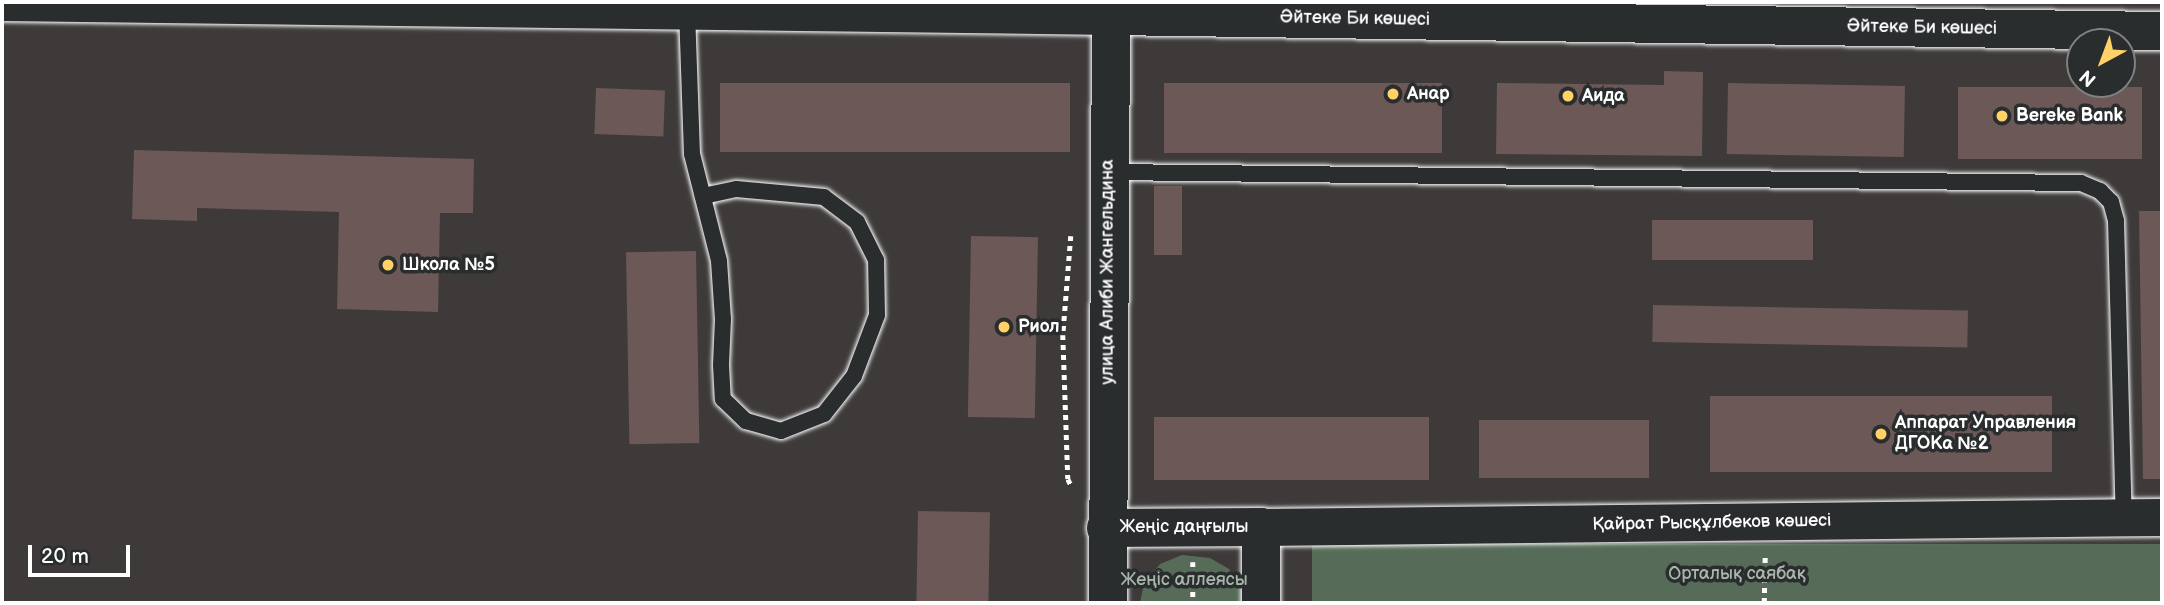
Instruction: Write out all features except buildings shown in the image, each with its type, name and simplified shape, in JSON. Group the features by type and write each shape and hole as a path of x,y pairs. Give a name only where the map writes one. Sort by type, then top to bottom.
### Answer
{"main road":[{"name":"Әйтеке Би көшесі","path":"1111,9 2162,31"},
{"name":"улица Алиби Жангельдина","path":"1106,528 1111,9"},
{"name":"Жеңіс даңғылы","path":"1108,603 1106,528 1261,527 1261,603"}],"street":[{"name":"Әйтеке Би көшесі","path":"2,2 687,11 1111,9"},
{"name":"Қайрат Рысқұлбеков көшесі","path":"1261,527 2162,517"}],"lane":[{"path":"687,11 692,155 719,261 723,319 723,399 746,421 780,431 824,414 854,376 877,315 876,260 858,222 824,197 736,189 703,196"},
{"path":"1109,172 2081,183 2101,191 2111,202 2116,221 2124,517"}],"path":[{"path":"1764,603 1766,523"}],"green space":[{"name":"Орталық саябақ","path":"1312,544 2162,544 2162,603 1312,603"},
{"name":"Жеңіс аллеясы","path":"1182,555 1210,558 1229,569 1243,593 1243,603 1140,603 1144,583 1160,564"}],"place":[{"name":"Анар","path":"1393,94"},
{"name":"Аида","path":"1568,96"},
{"name":"Bereke Bank","path":"2002,116"},
{"name":"Школа №5","path":"388,265"},
{"name":"Риол","path":"1004,327"},
{"name":"Аппарат Управления ДГОКа №2","path":"1881,434"}]}
